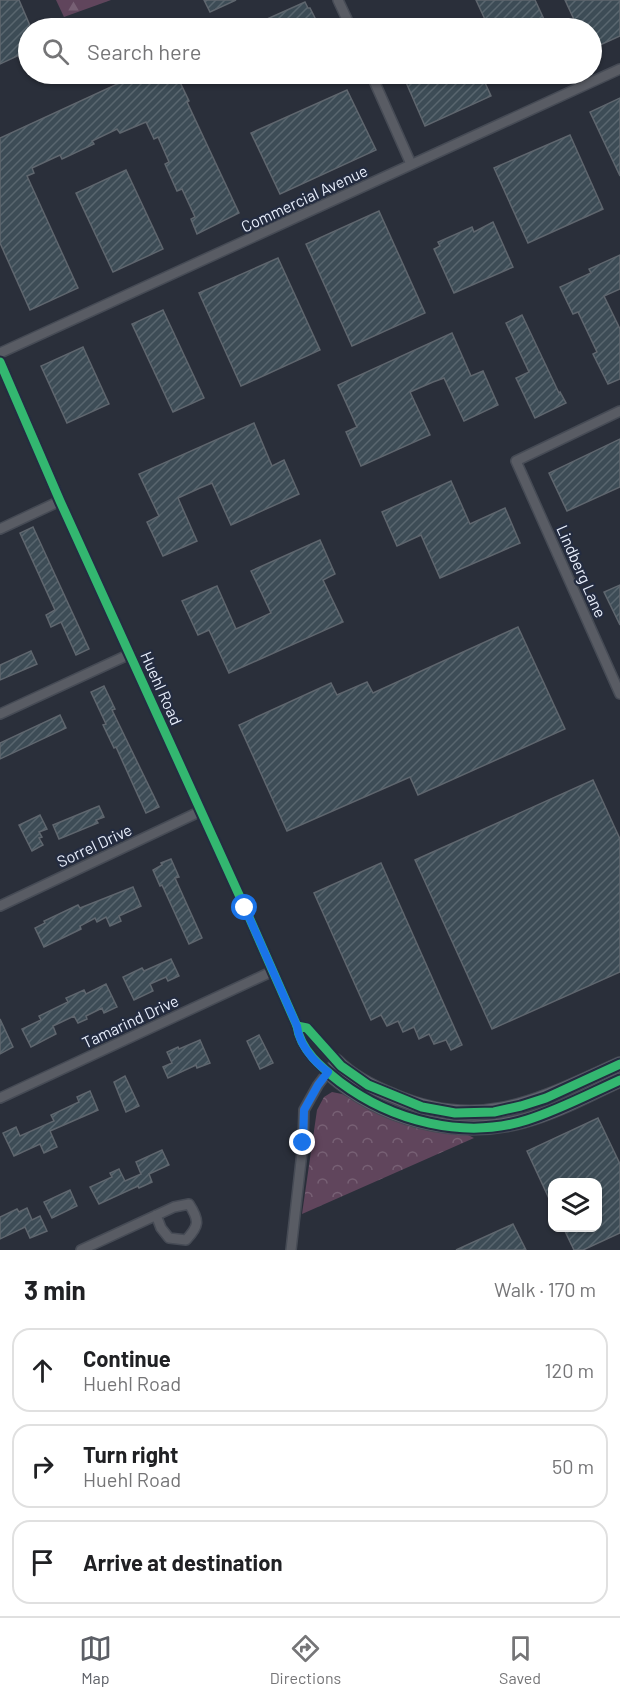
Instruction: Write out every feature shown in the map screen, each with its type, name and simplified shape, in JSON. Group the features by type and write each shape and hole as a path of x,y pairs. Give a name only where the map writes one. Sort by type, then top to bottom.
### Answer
{"street":[{"path":"338,0 346,18"},
{"name":"Commercial Avenue","path":"602,77 620,69"},
{"path":"375,84 411,164"},
{"name":"Commercial Avenue","path":"0,353 587,84"},
{"name":"Huehl Road","path":"0,362 60,501 273,971 297,1026 298,1037 318,1065 332,1066"},
{"name":"Lindberg Lane","path":"620,411 516,460 620,694"},
{"path":"0,529 60,501"},
{"path":"0,714 130,654"},
{"name":"Sorrel Drive","path":"0,906 201,812"},
{"name":"Tamarind Drive","path":"0,1098 273,971"},
{"path":"297,1026 307,1028 332,1066 363,1098 413,1120 455,1127 499,1126 525,1121 551,1112 620,1080"},
{"path":"332,1066 341,1066 369,1085 422,1107 455,1113 494,1112 521,1106 546,1098 620,1064"},
{"path":"291,1250 303,1143 304,1110 332,1066"},
{"path":"81,1250 156,1215 174,1207 189,1204 197,1216 196,1230 186,1240 169,1238 161,1228 156,1215"}],"green space":[{"path":"56,0 111,0 64,17"},
{"path":"332,1092 342,1094 375,1111 421,1129 462,1132 474,1138 302,1214 317,1110 324,1097"}],"building":[{"path":"0,0 19,0 27,18 18,18 18,56 0,64"},
{"path":"204,0 236,0 210,12"},
{"path":"476,0 535,0 543,18 484,18"},
{"path":"565,0 620,0 620,36 602,44 602,18 573,18"},
{"path":"305,2 315,18 269,18"},
{"path":"117,84 181,84 239,213 197,234 191,219 195,217 182,189 177,191 165,164 169,162 158,137 154,139 146,122 120,133 117,129 92,141 94,144 62,159 60,155 32,168 34,173 27,176 78,288 30,310 0,243 0,138"},
{"path":"407,84 486,84 491,96 425,126"},
{"path":"347,90 376,150 280,194 251,133"},
{"path":"620,98 620,176 590,112"},
{"path":"570,135 603,209 528,243 494,168"},
{"path":"126,170 163,249 113,272 76,193"},
{"path":"379,211 425,313 352,346 306,244"},
{"path":"493,222 513,267 454,293 434,249 440,246 438,242 472,227 474,232"},
{"path":"620,255 620,289 604,296 620,329 620,379 608,384 593,354 597,352 578,312 573,314 560,287 591,273 589,269"},
{"path":"278,258 320,350 241,386 199,293"},
{"path":"163,310 204,398 173,412 132,324"},
{"path":"522,315 566,403 535,418 516,378 529,372 506,323"},
{"path":"452,333 471,376 483,371 498,405 464,421 444,378 410,392 430,435 361,466 346,432 357,427 338,385"},
{"path":"83,347 109,404 67,423 41,366"},
{"path":"254,423 272,466 284,460 299,494 231,525 212,483 178,498 197,541 163,556 147,522 159,516 139,474"},
{"path":"620,439 620,487 567,511 549,473"},
{"path":"451,481 470,524 505,508 520,543 440,578 421,535 397,546 382,512"},
{"path":"33,527 89,649 76,655 61,622 51,627 46,615 55,610 20,533"},
{"path":"320,540 335,574 323,580 343,622 229,673 209,630 198,635 182,601 217,586 236,629 271,613 251,571"},
{"path":"620,585 620,625 604,592"},
{"path":"518,627 565,729 418,795 410,777 287,831 239,725 331,683 337,695 367,682 373,693"},
{"path":"31,651 37,664 0,680 0,665"},
{"path":"104,686 115,709 112,710 159,807 146,813 116,747 114,748 103,725 106,724 91,692"},
{"path":"60,715 66,728 0,759 0,743"},
{"path":"593,780 620,839 620,972 492,1029 415,860"},
{"path":"99,806 104,817 96,820 98,823 59,839 53,825"},
{"path":"40,815 47,829 39,832 43,845 32,851 19,825"},
{"path":"171,859 179,877 175,878 202,938 189,944 153,870 162,865 161,863"},
{"path":"381,863 462,1045 451,1050 446,1040 434,1044 429,1034 419,1039 414,1027 403,1032 398,1021 387,1026 381,1015 371,1020 314,893"},
{"path":"133,887 141,906 119,916 121,921 110,926 106,917 97,922 95,918 80,926 81,929 44,947 35,928 45,923 44,921 78,905 80,908"},
{"path":"171,959 179,976 168,981 166,977 150,984 153,991 134,1000 123,977"},
{"path":"106,984 117,1007 104,1013 102,1008 78,1023 74,1016 53,1026 56,1034 31,1047 22,1029 41,1020 39,1016 68,1002 66,998 84,990 86,994"},
{"path":"0,1019 13,1047 0,1054"},
{"path":"259,1035 273,1063 260,1069 247,1041"},
{"path":"200,1040 210,1063 197,1068 196,1065 168,1078 163,1067 172,1063 167,1052"},
{"path":"125,1076 139,1106 126,1112 114,1082"},
{"path":"90,1091 98,1110 50,1131 57,1147 44,1153 40,1144 14,1156 3,1133 16,1127 20,1136 54,1121 51,1115 79,1102 77,1097"},
{"path":"598,1118 620,1164 620,1233 583,1250 574,1250 565,1232 602,1232 602,1178 548,1178 548,1196 527,1151"},
{"path":"162,1150 169,1165 149,1174 152,1182 99,1204 90,1187 112,1177 110,1173 119,1169 125,1181 141,1174 136,1162"},
{"path":"70,1190 77,1206 52,1218 44,1202"},
{"path":"27,1208 32,1220 40,1216 47,1231 30,1238 25,1227 0,1239 0,1217 17,1209 19,1212"},
{"path":"513,1224 526,1250 456,1250"}],"cycle path":[{"path":"0,362 60,501 297,1026"},
{"path":"620,1064 546,1098 521,1106 494,1112 455,1113 422,1107 368,1085 341,1066 307,1028 297,1026 307,1051 340,1082 360,1096 382,1107 429,1123 454,1127 503,1126 551,1112 620,1080"}],"route":[{"path":"245,908 297,1026 298,1037 318,1065 328,1072 310,1097 304,1110 303,1143"}]}
